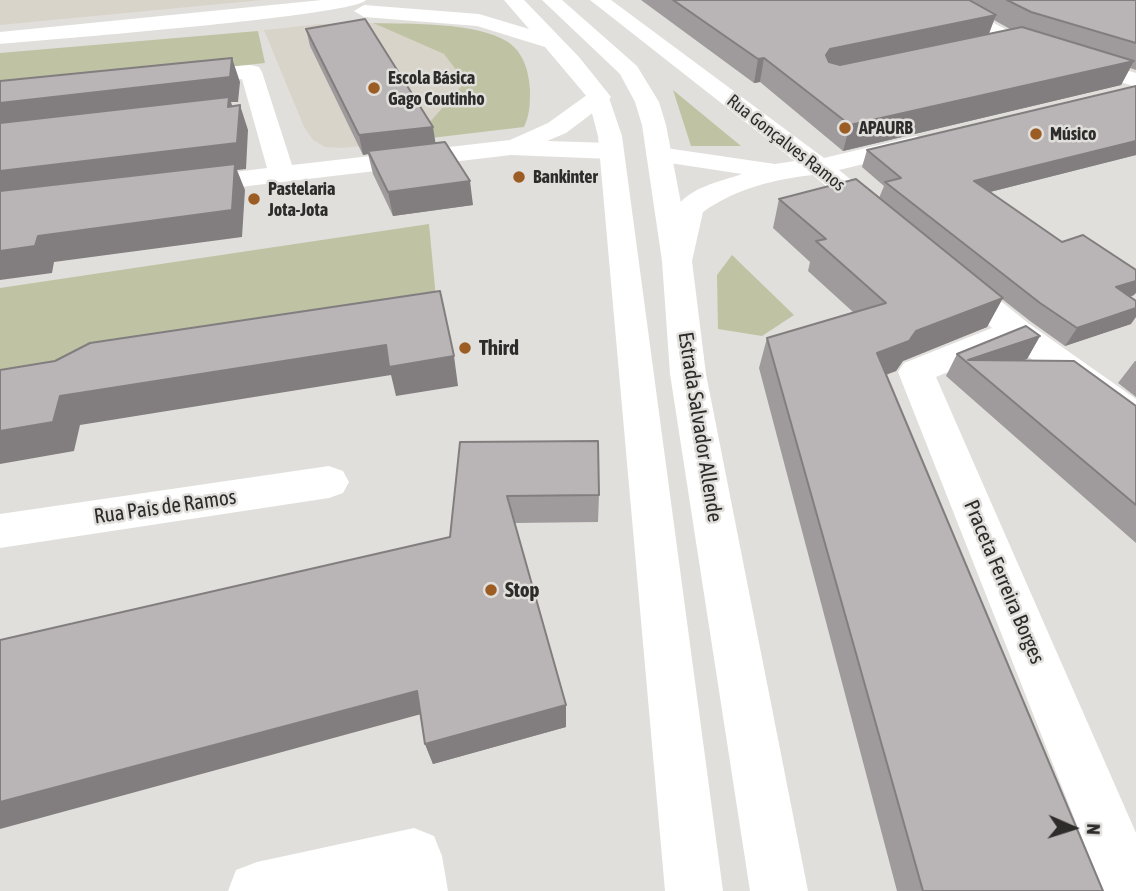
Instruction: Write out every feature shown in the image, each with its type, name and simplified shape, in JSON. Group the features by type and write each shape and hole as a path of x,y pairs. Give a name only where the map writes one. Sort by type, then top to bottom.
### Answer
{"street":[{"path":"0,38 296,10 451,0"},
{"path":"513,0 549,42 571,62 599,97 610,136 694,891"},
{"name":"Estrada Salvador Allende","path":"551,0 629,71 647,102 654,125 677,261 688,374 779,891"},
{"name":"Rua Gonçalves Ramos","path":"599,0 819,167 902,236"},
{"path":"937,0 1013,41 1136,80"},
{"path":"360,6 479,20 502,25 549,42"},
{"path":"975,49 1013,41"},
{"path":"156,80 250,72 282,174"},
{"path":"1110,97 1136,91"},
{"path":"511,147 557,128 599,97"},
{"path":"236,112 263,109"},
{"path":"677,261 690,208 725,188 778,171 819,167 941,138"},
{"path":"166,188 511,147 659,155 778,171"},
{"path":"933,262 1016,331 1136,418"},
{"name":"Praceta Ferreira Borges","path":"1016,331 916,372 1132,891"},
{"name":"Rua Pais de Ramos","path":"0,531 329,482"},
{"path":"257,891 415,856 419,891"}],"shaded area":[{"path":"0,0 263,0 0,25"},
{"name":"Escola Básica Gago Coutinho","path":"373,23 444,54 465,82 414,140 342,148 325,147 313,140 304,127 264,30 320,24"}],"green space":[{"path":"373,23 461,27 495,35 508,42 522,57 528,76 530,104 524,127 414,140 465,82 444,54"},
{"path":"258,31 265,63 0,92 0,53"},
{"path":"673,90 741,146 691,146"},
{"path":"429,224 436,298 0,392 0,288"},
{"path":"732,255 794,315 762,336 718,329 717,275"}],"building":[{"path":"673,0 969,0 996,15 830,49 826,55 829,62 840,65 1022,27 1134,61 850,125 764,58 758,59"},
{"path":"1007,0 1136,0 1136,43 1031,12"},
{"path":"365,19 433,127 359,135 306,29"},
{"path":"232,58 230,77 0,103 0,81"},
{"path":"1136,86 1136,141 974,181 1062,242 1083,235 1136,270 1136,281 1116,287 1136,301 1136,308 1077,328 1040,303 885,182 901,178 867,150"},
{"path":"229,97 228,107 240,105 237,143 0,171 0,123"},
{"path":"445,142 470,181 388,192 368,151"},
{"path":"235,164 232,210 38,236 35,246 0,251 0,191"},
{"path":"856,179 1003,298 916,331 909,341 877,353 1103,891 923,891 767,338 886,303 816,241 826,239 779,199"},
{"path":"440,291 454,356 389,367 386,345 60,396 53,422 0,431 0,370 55,361 90,343"},
{"path":"1026,326 1040,336 968,360 1074,361 1136,406 1136,505 957,354"},
{"path":"598,441 599,495 507,496 566,705 425,744 417,691 0,802 0,640 450,537 460,442"}],"place":[{"name":"Escola Básica Gago Coutinho","path":"374,88"},
{"name":"APAURB","path":"845,128"},
{"name":"Músico","path":"1036,134"},
{"name":"Bankinter","path":"519,177"},
{"name":"Pastelaria Jota-Jota","path":"254,199"},
{"name":"Third","path":"465,348"},
{"name":"Stop","path":"491,590"}]}
